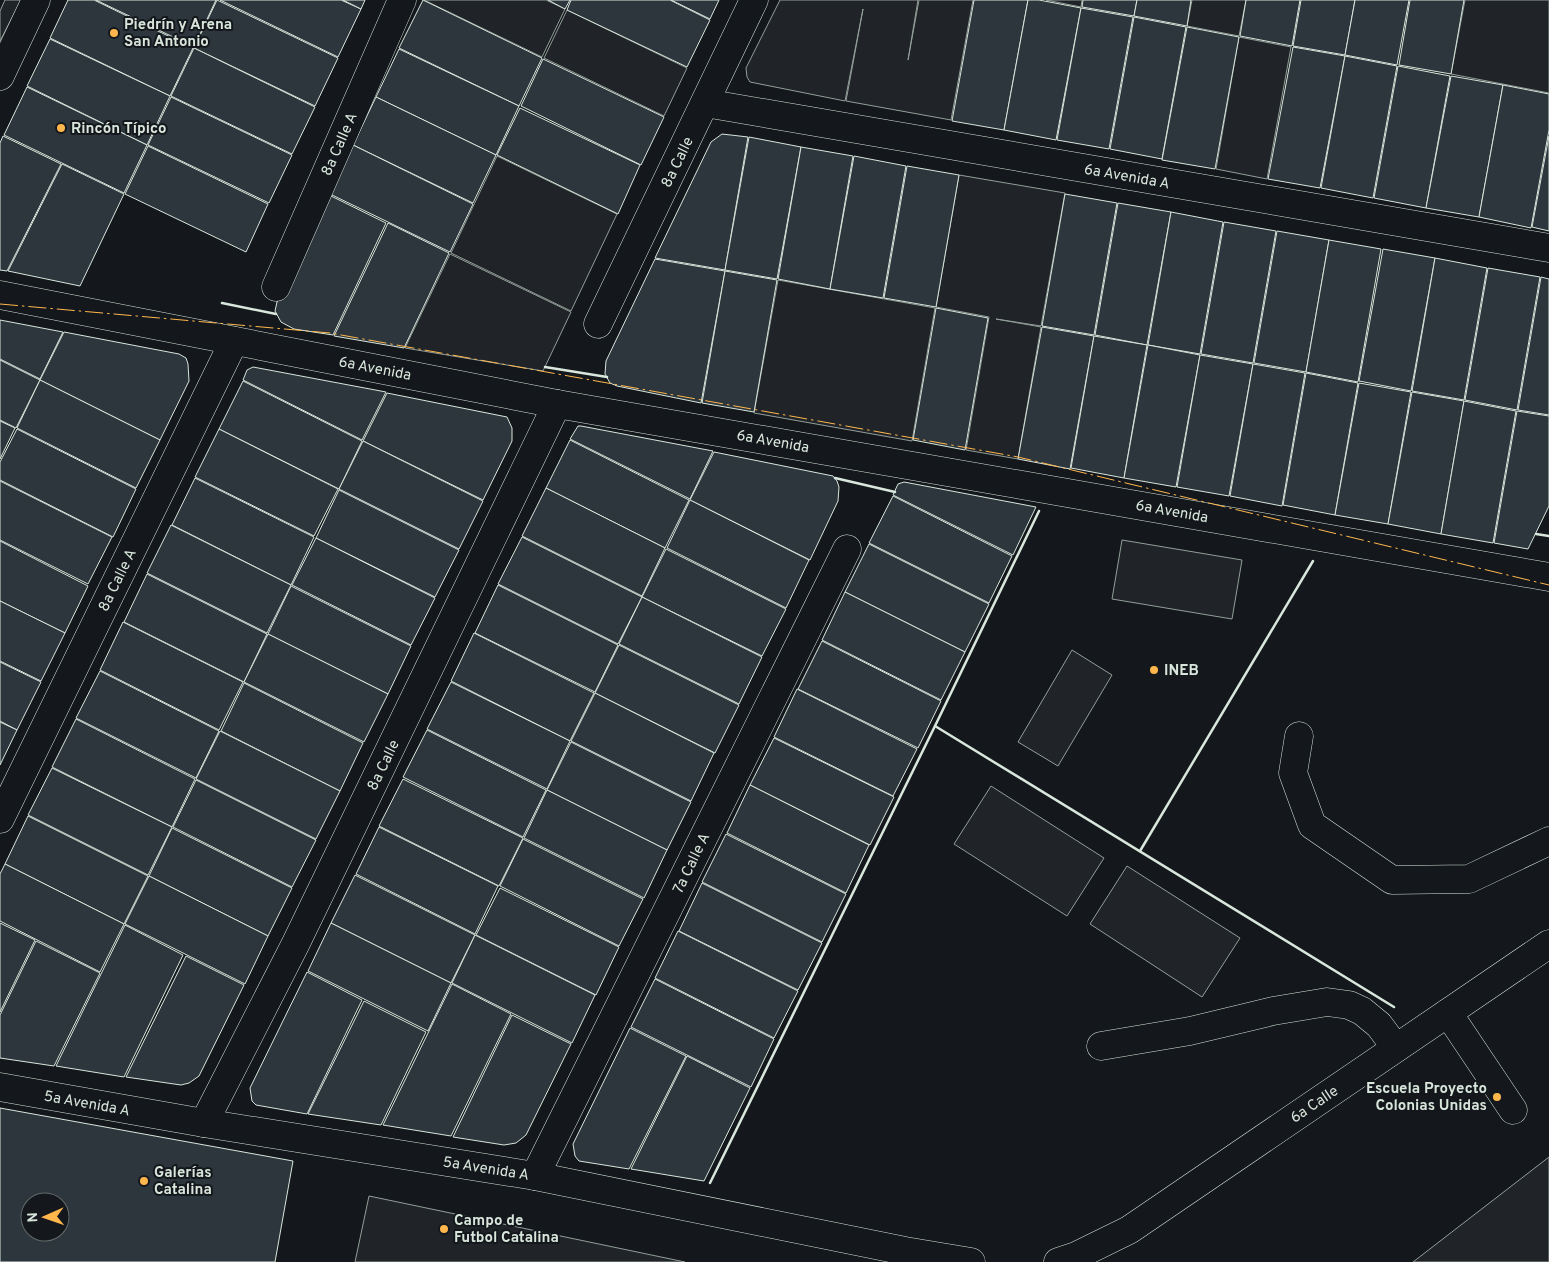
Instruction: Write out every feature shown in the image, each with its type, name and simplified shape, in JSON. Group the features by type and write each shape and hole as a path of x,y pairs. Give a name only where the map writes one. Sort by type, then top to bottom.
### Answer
{"street":[{"path":"0,76 36,0"},
{"name":"8a Calle A","path":"276,287 402,0"},
{"name":"8a Calle","path":"598,324 754,0"},
{"name":"6a Avenida A","path":"705,103 1549,248"},
{"name":"6a Avenida","path":"0,295 557,404 1549,577"},
{"name":"8a Calle A","path":"0,819 234,341"},
{"name":"8a Calle","path":"204,1123 296,943 557,404"},
{"name":"7a Calle A","path":"535,1176 847,549"},
{"path":"1299,736 1293,773 1312,825 1392,880 1469,879 1549,841"},
{"name":"6a Calle","path":"1067,1259 1129,1230 1549,944"},
{"path":"1101,1046 1190,1031 1273,1011 1327,1002 1349,1004 1362,1011 1378,1025 1396,1048"},
{"path":"1448,1012 1513,1110"},
{"name":"5a Avenida A","path":"0,1087 204,1123 535,1176 905,1251 971,1262"}],"shaded area":[{"path":"5,0 21,0 0,41 0,11"},
{"path":"424,0 546,0 565,9 542,57"},
{"path":"780,0 918,0 908,60 919,0 973,0 951,120 846,101 863,9 845,101 750,82 747,77 746,68"},
{"path":"1046,0 1082,0 1081,7"},
{"path":"1192,0 1246,0 1239,36 1187,26"},
{"path":"1465,0 1549,0 1549,93 1451,74"},
{"path":"567,10 687,68 664,116 544,58"},
{"path":"1239,37 1291,47 1267,179 1216,169"},
{"path":"497,156 617,214 571,311 451,253"},
{"path":"959,175 1065,193 1041,326 996,319 1041,327 1018,459 966,450 989,317 936,307"},
{"path":"450,254 571,312 543,371 405,348"},
{"path":"778,280 935,308 912,441 754,413"},
{"path":"1122,540 1242,560 1232,619 1112,599"},
{"path":"1072,650 1112,675 1058,766 1018,742"},
{"path":"991,786 1104,858 1067,916 954,844"},
{"path":"1127,866 1240,938 1202,997 1090,924"},
{"path":"1549,1157 1549,1262 1413,1262"},
{"name":"Campo de Futbol Catalina","path":"369,1196 685,1262 355,1262"}],"building":[{"path":"68,0 94,0 193,48 170,96 50,38"},
{"path":"96,0 216,0 194,47"},
{"path":"217,0 338,58 315,106 194,48"},
{"path":"220,0 341,0 361,9 338,57"},
{"path":"343,0 365,0 361,9"},
{"path":"423,0 542,58 519,106 399,48"},
{"path":"548,0 570,0 565,9"},
{"path":"571,0 670,0 710,20 687,67 567,10"},
{"path":"671,0 719,0 710,19"},
{"path":"974,0 1028,0 1004,130 952,121"},
{"path":"1028,0 1039,0 1081,8 1056,140 1004,130"},
{"path":"1083,0 1137,0 1134,16 1082,7"},
{"path":"1137,0 1191,0 1187,26 1134,16"},
{"path":"1246,0 1300,0 1292,46 1240,36"},
{"path":"1301,0 1355,0 1345,55 1293,46"},
{"path":"1355,0 1409,0 1397,65 1345,55"},
{"path":"1410,0 1464,0 1451,74 1399,65"},
{"path":"1081,8 1133,17 1109,149 1057,140"},
{"path":"1134,17 1186,27 1162,159 1110,149"},
{"path":"1187,27 1239,37 1215,169 1162,160"},
{"path":"50,39 170,96 147,145 27,86"},
{"path":"1293,47 1345,56 1320,188 1268,179"},
{"path":"194,48 315,107 292,154 171,96"},
{"path":"399,49 519,106 496,155 376,97"},
{"path":"1345,56 1397,66 1373,198 1321,188"},
{"path":"543,59 664,117 641,165 521,106"},
{"path":"1398,66 1450,76 1426,208 1374,198"},
{"path":"1451,76 1503,85 1479,217 1426,208"},
{"path":"1503,85 1549,94 1549,130 1531,228 1479,217"},
{"path":"27,87 147,145 124,193 4,135"},
{"path":"171,97 292,155 269,203 148,145"},
{"path":"376,97 496,155 473,203 353,145"},
{"path":"520,108 640,165 618,214 497,155"},
{"path":"722,134 748,137 725,270 655,258 711,142"},
{"path":"3,136 61,164 7,271 0,270 0,143"},
{"path":"1549,136 1549,231 1532,227"},
{"path":"749,137 801,147 777,279 725,270"},
{"path":"353,145 473,204 450,252 330,194"},
{"path":"148,146 268,204 246,252 125,194"},
{"path":"801,147 853,156 830,289 778,279"},
{"path":"854,156 906,166 883,298 830,289"},
{"path":"62,164 124,194 80,286 8,271"},
{"path":"907,166 959,175 936,307 884,298"},
{"path":"1065,194 1117,203 1094,335 1042,326"},
{"path":"329,195 386,223 333,335 294,329 281,322 275,311 277,302"},
{"path":"1118,203 1171,212 1147,345 1095,335"},
{"path":"1171,212 1223,222 1200,354 1148,345"},
{"path":"1224,222 1276,231 1253,363 1201,354"},
{"path":"388,223 449,253 404,348 334,336"},
{"path":"1277,231 1329,240 1306,372 1254,363"},
{"path":"1329,240 1381,249 1358,382 1306,372"},
{"path":"1383,249 1435,258 1411,391 1359,381"},
{"path":"1435,258 1487,268 1464,400 1412,391"},
{"path":"655,259 725,271 701,403 617,386 610,383 605,374 606,361"},
{"path":"1488,268 1540,277 1517,410 1465,400"},
{"path":"725,271 777,280 754,412 702,403"},
{"path":"1541,277 1549,279 1549,415 1518,410"},
{"path":"936,308 988,318 965,450 913,440"},
{"path":"0,320 63,332 40,379 0,359"},
{"path":"1042,327 1094,336 1070,469 1018,459"},
{"path":"64,332 179,354 186,358 189,381 160,440 40,380"},
{"path":"1094,336 1147,345 1124,478 1071,468"},
{"path":"1148,345 1200,355 1176,487 1124,478"},
{"path":"1200,355 1253,364 1229,496 1177,487"},
{"path":"0,360 40,380 16,428 0,420"},
{"path":"1253,364 1305,373 1282,506 1230,496"},
{"path":"253,367 386,392 362,440 243,380 247,370"},
{"path":"1306,373 1358,383 1335,515 1283,505"},
{"path":"40,380 160,440 136,488 17,428"},
{"path":"243,381 362,441 339,489 219,429"},
{"path":"1359,383 1411,392 1388,524 1335,515"},
{"path":"1412,392 1464,401 1441,534 1388,524"},
{"path":"387,393 507,417 512,428 512,441 483,500 363,441"},
{"path":"1464,401 1516,411 1493,543 1441,534"},
{"path":"1517,411 1549,416 1549,506 1528,549 1494,543"},
{"path":"0,421 15,428 0,459"},
{"path":"578,426 713,451 690,499 570,439"},
{"path":"17,429 136,489 113,537 0,480 0,462"},
{"path":"219,429 338,489 314,536 195,477"},
{"path":"570,440 689,500 665,548 546,488"},
{"path":"363,441 483,501 459,549 339,489"},
{"path":"714,452 833,476 839,487 838,501 810,560 690,500"},
{"path":"195,478 314,537 291,585 172,525"},
{"path":"0,481 112,537 88,584 0,540"},
{"path":"904,482 1036,507 1013,555 893,495 898,484"},
{"path":"546,488 665,548 642,596 522,536"},
{"path":"339,490 459,550 435,597 316,538"},
{"path":"893,496 1012,556 989,603 869,543"},
{"path":"690,500 809,560 786,608 667,548"},
{"path":"171,525 291,585 267,633 147,573"},
{"path":"522,537 642,597 618,644 498,584"},
{"path":"316,538 435,598 411,645 292,585"},
{"path":"0,541 88,586 65,633 0,601"},
{"path":"869,544 989,604 965,652 845,592"},
{"path":"666,549 786,609 762,656 642,597"},
{"path":"147,574 267,634 244,682 124,622"},
{"path":"498,585 618,645 595,692 475,633"},
{"path":"291,586 411,646 388,694 268,634"},
{"path":"845,592 965,652 941,700 822,640"},
{"path":"642,597 762,657 739,704 619,644"},
{"path":"0,601 65,633 41,681 0,661"},
{"path":"123,622 243,682 219,730 100,670"},
{"path":"474,633 594,693 570,741 451,681"},
{"path":"268,634 388,694 364,742 244,682"},
{"path":"822,641 941,701 918,748 798,689"},
{"path":"619,645 739,705 715,753 595,693"},
{"path":"0,662 41,682 17,730 0,721"},
{"path":"100,671 219,731 196,778 76,718"},
{"path":"451,682 570,741 547,789 427,729"},
{"path":"244,683 363,743 340,791 221,731"},
{"path":"797,689 917,749 893,796 774,737"},
{"path":"595,693 714,753 691,801 571,741"},
{"path":"76,719 195,779 172,827 52,767"},
{"path":"0,722 17,730 0,765"},
{"path":"427,730 546,790 523,837 403,777"},
{"path":"220,731 340,791 316,839 196,779"},
{"path":"774,738 894,797 870,845 750,785"},
{"path":"571,742 691,802 667,850 547,790"},
{"path":"52,768 172,827 148,875 28,815"},
{"path":"403,779 523,838 499,886 379,826"},
{"path":"196,780 316,840 292,887 173,827"},
{"path":"750,785 869,845 846,893 727,833"},
{"path":"547,790 667,850 644,898 524,838"},
{"path":"28,816 148,876 124,924 5,864"},
{"path":"379,827 498,886 475,934 356,874"},
{"path":"172,828 292,888 268,936 149,876"},
{"path":"726,834 846,894 822,942 702,882"},
{"path":"523,839 643,899 619,946 500,886"},
{"path":"5,864 124,924 100,972 0,921 0,874"},
{"path":"355,875 475,935 451,983 331,923"},
{"path":"149,876 268,936 245,984 125,924"},
{"path":"702,883 822,943 798,990 679,931"},
{"path":"500,888 619,947 596,995 476,935"},
{"path":"0,923 35,940 0,1012"},
{"path":"331,923 451,983 428,1031 308,971"},
{"path":"125,925 183,955 124,1077 56,1066"},
{"path":"678,931 798,991 774,1038 655,978"},
{"path":"475,935 595,995 572,1043 452,983"},
{"path":"36,941 100,973 54,1066 0,1058 0,1015"},
{"path":"186,956 244,985 199,1076 189,1083 181,1085 126,1077"},
{"path":"307,972 362,1000 307,1114 256,1105 252,1101 250,1088"},
{"path":"655,979 774,1039 751,1087 631,1027"},
{"path":"452,984 511,1014 451,1136 383,1125"},
{"path":"364,1001 426,1032 381,1125 308,1114"},
{"path":"512,1015 571,1044 526,1135 516,1143 504,1145 453,1137"},
{"path":"630,1028 686,1056 629,1169 579,1161 575,1156 573,1144"},
{"path":"687,1056 750,1088 704,1181 631,1169"},
{"name":"Galerías Catalina","path":"0,1108 293,1161 275,1262 0,1262"}],"wall":[{"path":"222,303 276,314"},
{"path":"545,367 607,377"},
{"path":"835,478 895,492"},
{"path":"1039,511 935,726 1394,1007"},
{"path":"1536,534 1549,536"},
{"path":"1140,851 1313,561"},
{"path":"710,1183 935,726"}],"power":[{"path":"0,304 330,333 1018,457 1549,585"}],"place":[{"name":"Piedrín y Arena San Antonio","path":"114,33"},
{"name":"Rincón Típico","path":"61,128"},
{"name":"INEB","path":"1154,670"},
{"name":"Escuela Proyecto Colonias Unidas","path":"1497,1097"},
{"name":"Galerías Catalina","path":"144,1181"},
{"name":"Campo de Futbol Catalina","path":"444,1229"}]}
